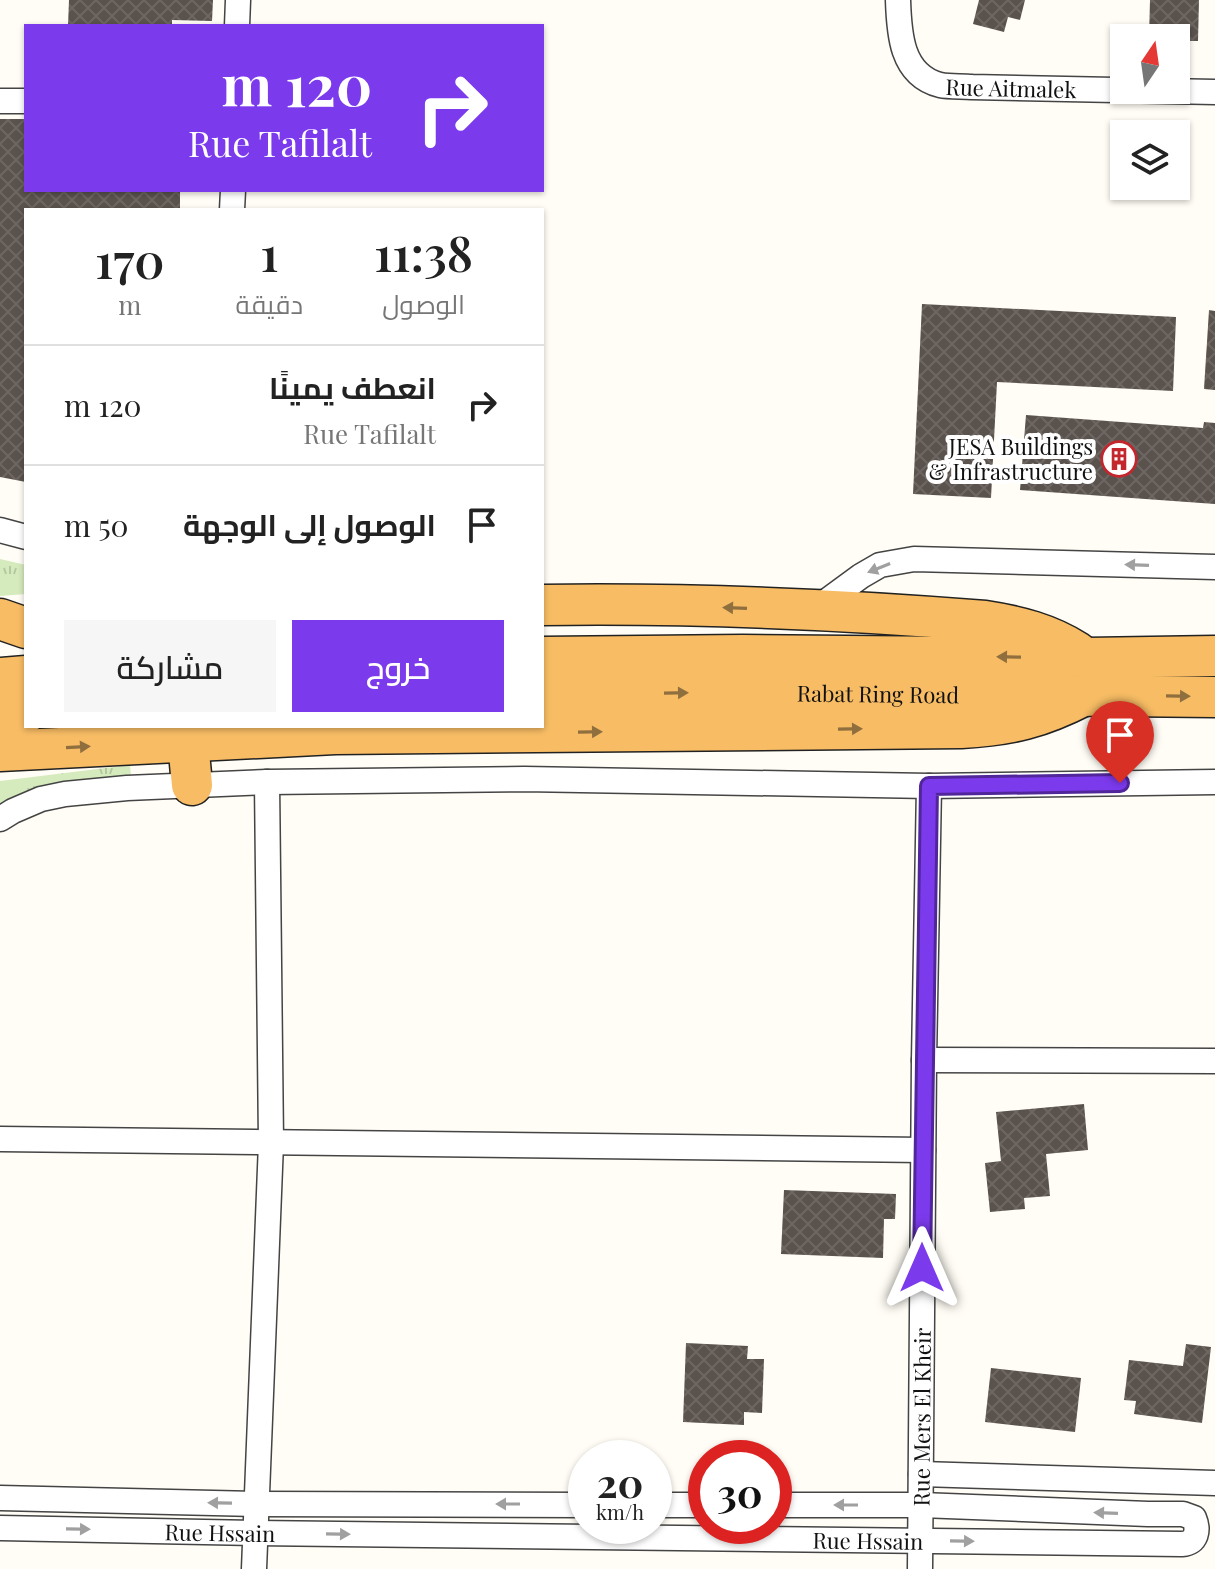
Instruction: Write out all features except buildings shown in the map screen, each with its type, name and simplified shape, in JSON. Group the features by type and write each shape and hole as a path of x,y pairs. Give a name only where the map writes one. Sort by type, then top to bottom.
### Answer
{"highway":[{"path":"0,751 335,734 993,726 1025,720 1056,709 1086,676 1063,643 1005,624 813,611 544,605"},
{"path":"0,619 24,627"},
{"path":"0,638 24,636"},
{"name":"Rabat Ring Road","path":"544,657 743,655 1086,676 1215,697"},
{"name":"Rabat Ring Road","path":"544,696 743,692 1086,676 1215,656"},
{"path":"0,678 24,676"},
{"path":"0,714 24,713"},
{"path":"188,742 192,785"}],"street":[{"path":"237,24 238,0"},
{"name":"Rue Aitmalek","path":"898,10 904,54 911,67 921,77 940,85 1215,92"},
{"path":"0,101 24,101"},
{"path":"0,530 24,536"},
{"path":"813,611 880,565 914,559 1215,567"},
{"path":"0,819 41,799 65,794 267,782 524,779 929,786 1215,782"},
{"path":"254,1569 271,1143 267,782"},
{"name":"Rue Mers El Kheir","path":"920,1569 929,786"},
{"path":"924,1060 1215,1061"},
{"path":"0,1139 923,1150"},
{"path":"921,1474 1215,1483"},
{"name":"Rue Hssain","path":"0,1498 257,1504 568,1505"},
{"name":"Rue Hssain","path":"0,1528 1189,1543 1197,1531 1194,1518 1183,1514 921,1505 792,1505"}],"green space":[{"path":"0,559 24,565 24,594 0,596"},
{"path":"130,765 131,776 26,791 0,805 0,781"}],"place":[{"name":"JESA Buildings & Infrastructure","path":"1119,459"}],"route":[{"path":"922,1268 929,786 1120,783"}]}
